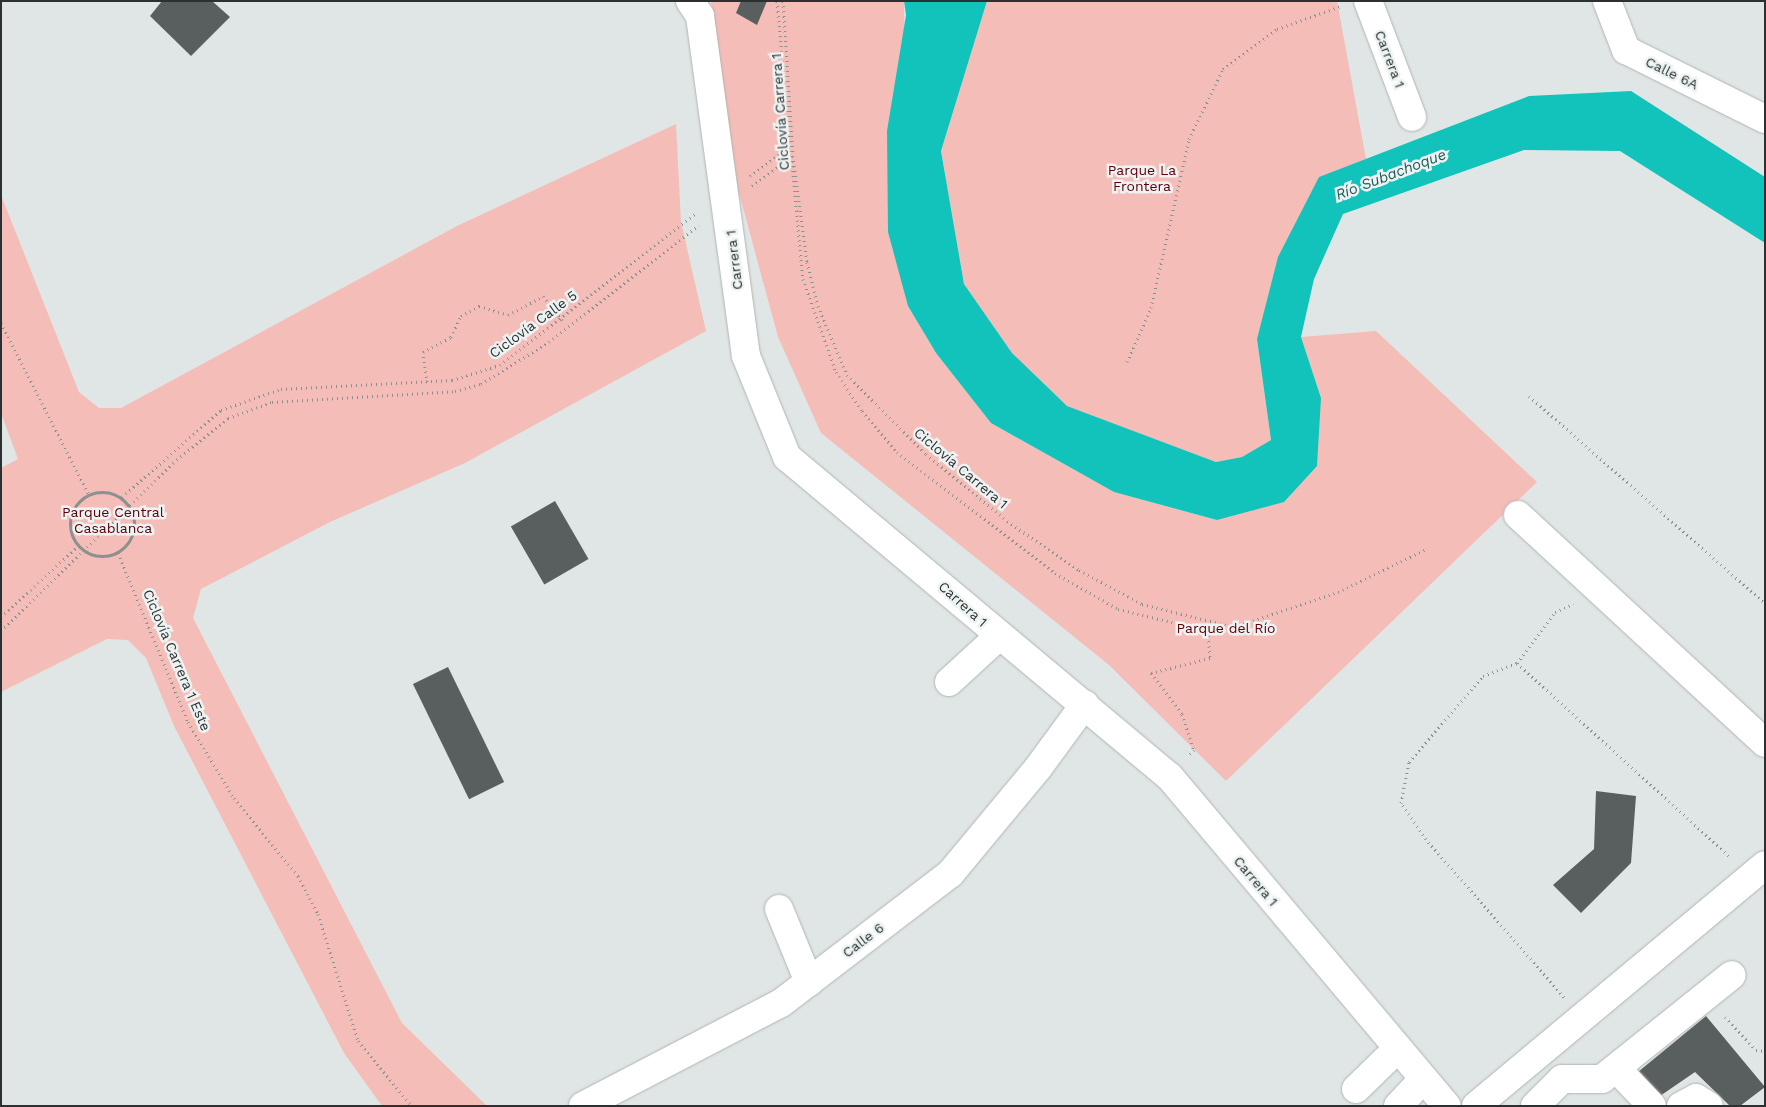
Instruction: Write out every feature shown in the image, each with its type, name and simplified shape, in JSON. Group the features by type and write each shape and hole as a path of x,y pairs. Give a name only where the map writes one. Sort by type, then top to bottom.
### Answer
{"street":[{"name":"Carrera 1","path":"690,1 700,16 746,356 787,457 957,596 999,636 1085,704 1169,776 1397,1049 1447,1106"},
{"name":"Calle 6A","path":"1607,1 1626,50 1765,119"},
{"name":"Carrera 1","path":"1357,3 1412,118"},
{"path":"1518,515 1765,743"},
{"path":"949,682 999,636"},
{"name":"Calle 6","path":"583,1106 781,1003 950,874 1038,768 1085,704"},
{"path":"1476,1106 1581,1016 1758,871"},
{"path":"779,909 809,982"},
{"path":"1535,1106 1562,1079 1592,1081 1616,1068 1732,975"},
{"path":"1356,1089 1397,1049"},
{"path":"1616,1068 1652,1106"},
{"path":"1398,1106 1423,1079"},
{"path":"1681,1106 1696,1098 1709,1106"}],"path":[{"path":"777,1 789,147 792,157 803,279 817,327 856,403 897,452 1062,578 1118,609 1208,631 1210,658 1151,673 1182,714 1194,750 1169,776"},
{"name":"Ciclovía Carrera 1","path":"783,1 793,144 792,157 807,262 818,306 847,375 926,454 1007,521 1079,570 1142,604 1234,627 1338,592 1426,549"},
{"path":"1127,362 1151,308 1189,139 1222,69 1276,29 1357,3"},
{"name":"Ciclovía Calle 5","path":"122,496 221,410 281,389 427,382 500,365 562,320 681,222 726,199 793,144"},
{"path":"1,631 198,440 228,418 255,406 303,398 455,391 498,376 726,199 792,157"},
{"path":"427,382 423,352 451,337 461,316 479,306 508,315 543,296 562,320"},
{"path":"1,323 88,494"},
{"path":"1529,396 1765,603"},
{"path":"106,492 122,496 130,506 135,526 118,553 97,556 84,551 78,546 71,518 88,494 106,492"},
{"path":"2,615 78,546"},
{"name":"Ciclovía Carrera 1 Este","path":"118,553 188,722 234,798 298,876 318,914 358,1041 412,1106"},
{"path":"1581,1016 1429,843 1401,803 1409,762 1483,676 1517,663 1555,612 1601,592"},
{"path":"1517,663 1758,871"},
{"path":"1706,997 1756,1050 1765,1051"}],"green space":[{"name":"Parque del Río","path":"711,1 904,1 908,306 936,353 991,423 1114,492 1217,520 1321,398 1301,337 1376,331 1537,482 1226,781 1109,665 821,433 778,337 738,189"},
{"name":"Parque La Frontera","path":"987,1 1337,1 1366,159 1319,177 1257,339 1271,440 1242,457 1216,462 1067,406 1012,353 964,284 941,151"},
{"name":"Parque Central Casablanca","path":"676,124 681,222 706,331 465,463 330,522 201,589 193,618 402,1023 487,1106 382,1106 344,1053 174,726 146,658 128,640 107,639 1,692 1,468 18,459 1,413 1,195 79,392 99,408 121,408 457,226"}],"water":[{"name":"Río Subachoque","path":"904,1 987,1 941,151 964,284 1012,353 1067,406 1216,462 1242,457 1271,440 1257,339 1278,257 1319,177 1529,96 1631,91 1765,177 1765,243 1620,151 1524,150 1343,214 1314,279 1301,337 1321,398 1317,466 1284,502 1217,520 1114,492 991,423 936,353 908,306 888,232 887,131 906,15"}],"building":[{"path":"162,1 212,1 230,17 191,56 150,16"},
{"path":"741,1 767,1 757,25 736,13"},
{"path":"555,501 588,559 544,585 511,526"},
{"path":"448,667 504,782 469,799 413,684"},
{"path":"1596,791 1636,796 1631,863 1581,913 1553,885 1594,849"},
{"path":"1706,1016 1765,1087 1740,1106 1730,1106 1695,1072 1660,1096 1638,1072"}]}
